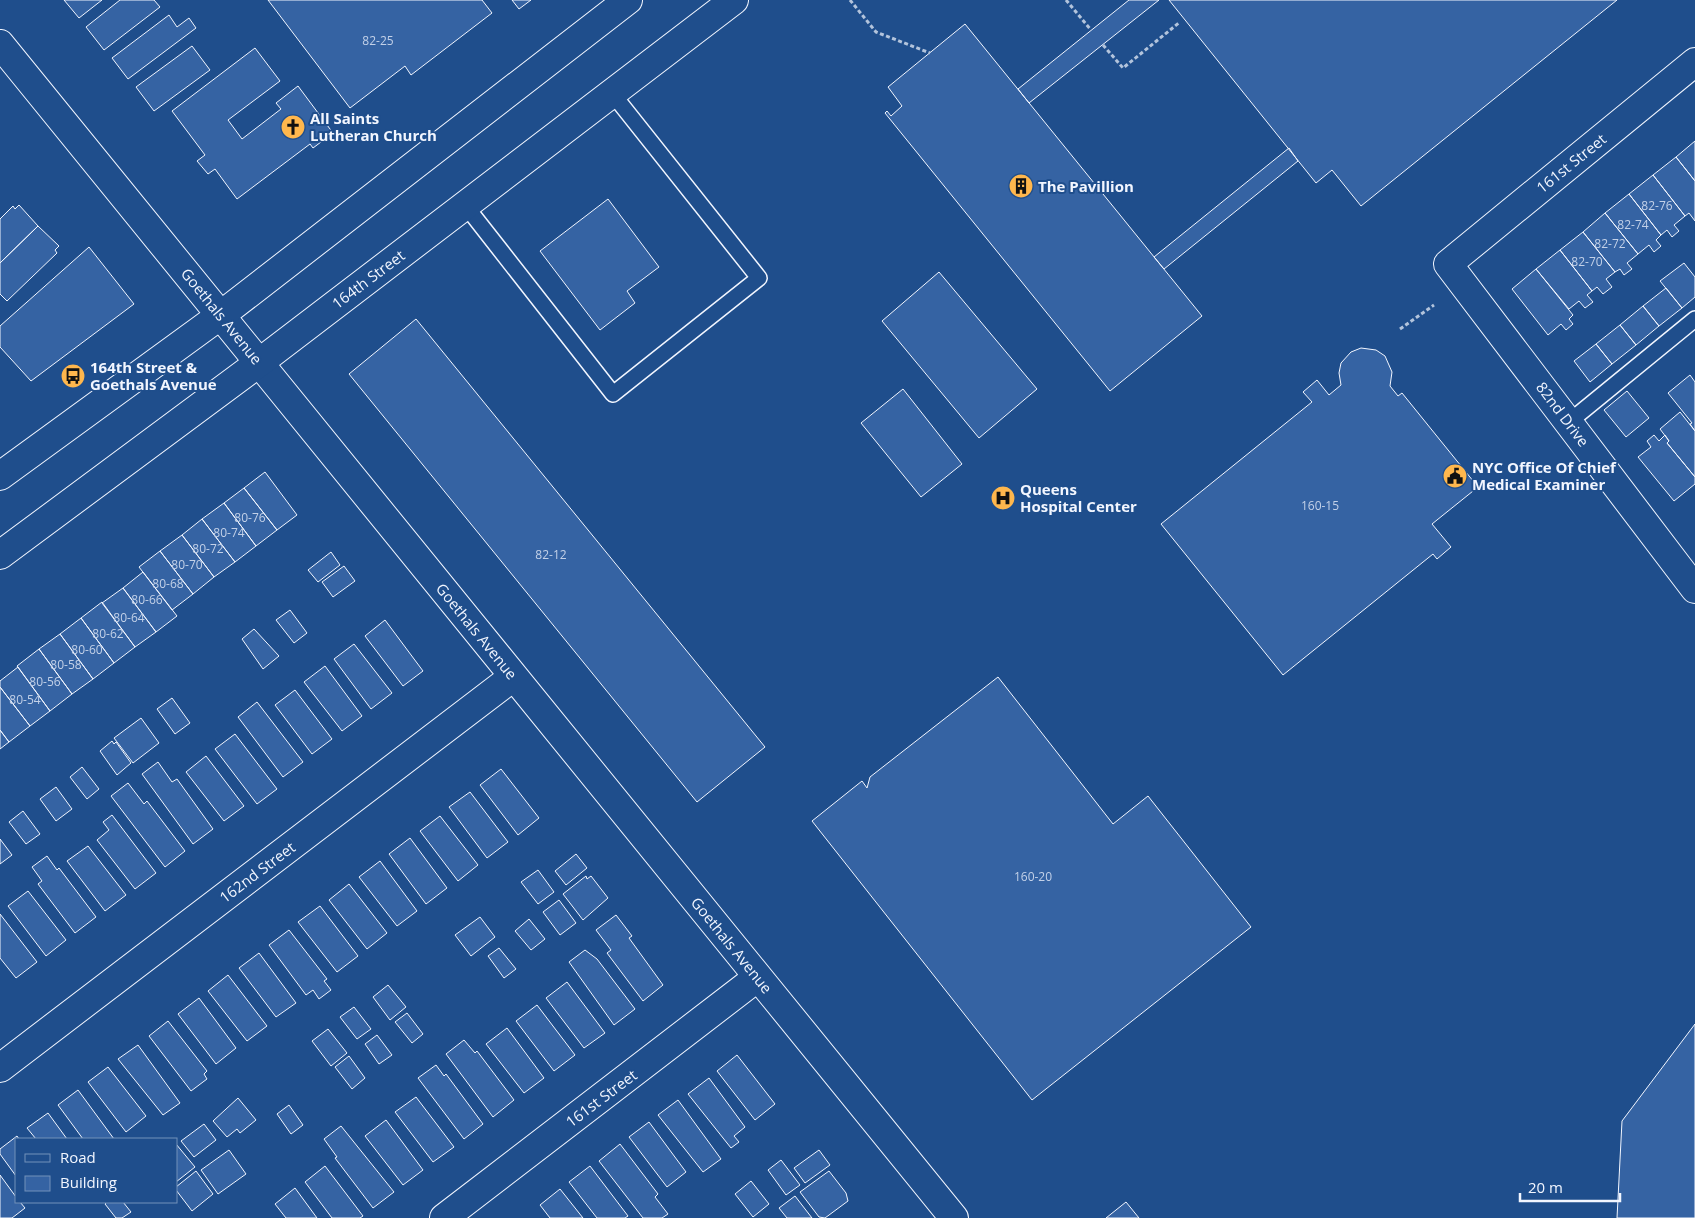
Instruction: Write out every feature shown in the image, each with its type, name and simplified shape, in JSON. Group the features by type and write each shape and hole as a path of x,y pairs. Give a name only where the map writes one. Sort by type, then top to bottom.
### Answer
{"street":[{"path":"0,476 221,315 628,0"},
{"name":"164th Street","path":"0,554 260,362 734,0"},
{"name":"Goethals Avenue","path":"0,44 954,1218"},
{"name":"161st Street","path":"1448,264 1695,62"},
{"name":"82nd Drive","path":"1448,264 1692,578"},
{"name":"162nd Street","path":"0,1068 513,676"},
{"name":"161st Street","path":"444,1218 758,978"}],"lane":[{"path":"465,205 613,394 758,278 612,93"},
{"path":"1569,422 1695,320"}],"path":[{"path":"850,0 876,32 930,53"},
{"path":"1066,0 1091,30"},
{"path":"1103,45 1123,68 1180,22"},
{"path":"1400,330 1434,305"}],"building":[{"path":"64,0 102,0 79,18"},
{"path":"120,0 154,0 160,7 104,50 86,27"},
{"path":"268,0 482,0 492,13 411,75 405,66 350,108"},
{"path":"512,0 531,0 519,9"},
{"path":"1129,0 1159,0 1029,103 1018,89"},
{"path":"1169,0 1617,0 1361,206 1332,170 1316,183"},
{"path":"169,15 177,27 189,18 196,28 128,79 112,58"},
{"name":"The Pavillion","path":"965,24 1202,316 1110,391 885,113 887,111 891,116 902,106 888,87"},
{"path":"192,46 210,70 154,111 136,87"},
{"name":"All Saints Lutheran Church","path":"255,48 280,81 228,120 242,139 281,109 276,103 298,86 333,133 313,148 310,144 237,199 215,169 208,174 197,161 205,155 172,111"},
{"path":"1695,141 1695,181 1676,157"},
{"path":"1289,148 1298,161 1164,269 1154,257"},
{"path":"1676,157 1695,181 1695,221 1689,213 1685,216 1653,175"},
{"path":"1653,175 1685,216 1674,225 1679,231 1672,237 1667,230 1661,235 1629,194"},
{"path":"1629,194 1661,235 1656,240 1661,246 1654,252 1649,245 1638,254 1605,213"},
{"path":"608,199 659,267 627,291 635,303 600,330 540,251"},
{"path":"19,205 38,226 0,263 0,219 13,206 15,209"},
{"path":"1605,213 1638,254 1627,263 1632,269 1624,275 1620,269 1615,272 1583,232"},
{"path":"38,226 59,246 55,250 57,253 7,301 0,294 0,263"},
{"path":"1583,232 1615,272 1606,279 1612,287 1603,294 1597,287 1592,291 1560,250"},
{"path":"89,247 134,304 31,381 0,347 0,326"},
{"path":"1560,250 1592,291 1587,295 1593,302 1585,308 1579,301 1569,309 1536,269"},
{"path":"1684,263 1695,277 1695,297 1682,308 1660,281"},
{"path":"1536,269 1573,315 1569,319 1573,324 1566,330 1561,324 1548,335 1512,289"},
{"path":"939,272 1037,389 979,438 882,321"},
{"path":"1666,288 1682,308 1659,326 1643,306"},
{"path":"1643,306 1659,326 1636,345 1620,325"},
{"path":"416,319 765,747 697,802 349,374"},
{"path":"1620,325 1636,345 1612,364 1596,344"},
{"path":"1596,344 1612,364 1590,382 1574,361"},
{"path":"1361,348 1376,350 1385,356 1392,372 1390,386 1398,396 1402,393 1478,487 1432,524 1451,547 1437,559 1433,554 1283,675 1161,524 1312,402 1303,392 1317,380 1329,395 1341,385 1339,373 1341,363 1351,352"},
{"path":"1690,375 1695,382 1695,431 1690,424 1692,423 1668,393"},
{"path":"903,389 962,464 921,497 861,423"},
{"path":"1627,391 1649,418 1626,437 1604,410"},
{"path":"1680,412 1695,431 1695,477 1667,443 1669,441 1660,429"},
{"path":"1654,435 1659,441 1665,435 1669,441 1667,443 1695,477 1695,484 1674,501 1638,457 1651,447 1647,441"},
{"path":"265,472 297,515 277,530 244,488"},
{"path":"244,488 277,530 256,546 224,503"},
{"path":"224,503 256,546 235,562 202,519"},
{"path":"202,519 235,562 214,577 182,535"},
{"path":"182,535 214,577 193,594 160,551"},
{"path":"160,551 193,594 172,610 139,567"},
{"path":"331,552 340,565 318,582 308,570"},
{"path":"344,566 355,581 333,597 322,582"},
{"path":"143,572 177,616 156,632 123,588"},
{"path":"123,588 156,632 135,647 102,603"},
{"path":"102,602 135,647 114,663 81,618"},
{"path":"290,610 307,633 294,643 276,620"},
{"path":"81,618 114,663 93,679 60,634"},
{"path":"385,620 423,671 403,686 365,636"},
{"path":"254,629 279,656 263,669 242,639"},
{"path":"60,634 93,679 72,694 39,649"},
{"path":"354,644 392,693 371,709 334,659"},
{"path":"39,649 72,694 50,711 17,666"},
{"path":"325,666 362,716 342,731 304,682"},
{"path":"18,667 50,711 30,726 0,687 0,681"},
{"path":"998,677 1113,824 1148,796 1251,927 1032,1100 812,821 862,781 867,788 870,777"},
{"path":"0,687 30,726 9,742 0,730"},
{"path":"295,690 332,739 312,754 275,705"},
{"path":"172,698 190,723 175,734 157,709"},
{"path":"257,702 303,762 283,777 238,717"},
{"path":"141,718 159,743 133,763 114,738"},
{"path":"0,730 9,742 0,749"},
{"path":"235,734 277,789 257,804 215,749"},
{"path":"112,741 114,744 116,742 131,763 117,775 100,751"},
{"path":"206,756 244,806 224,821 186,772"},
{"path":"158,762 172,782 177,779 213,829 193,844 142,774"},
{"path":"82,767 99,789 87,799 70,777"},
{"path":"501,769 539,818 518,835 480,785"},
{"path":"128,783 144,804 147,801 185,851 165,867 111,796"},
{"path":"56,787 72,809 56,821 40,799"},
{"path":"470,792 508,842 487,858 449,807"},
{"path":"23,811 40,834 26,844 9,822"},
{"path":"112,815 156,873 135,889 97,840 109,830 103,822"},
{"path":"440,816 478,865 458,881 420,831"},
{"path":"410,838 447,888 426,904 389,854"},
{"path":"0,839 12,855 0,864"},
{"path":"88,846 126,895 105,911 67,861"},
{"path":"576,854 587,868 566,885 555,871"},
{"path":"47,856 57,870 59,868 96,917 75,933 38,884 42,881 32,867"},
{"path":"380,861 417,911 397,926 359,877"},
{"path":"538,870 554,892 538,904 521,882"},
{"path":"586,876 587,879 591,876 608,898 583,920 563,894"},
{"path":"349,884 387,933 367,949 329,900"},
{"path":"28,891 66,940 46,956 8,906"},
{"path":"559,900 576,923 560,935 543,912"},
{"path":"320,906 358,956 337,972 298,922"},
{"path":"0,914 37,962 16,978 0,958"},
{"path":"616,915 632,936 629,938 663,985 643,1001 607,953 611,950 596,930"},
{"path":"480,917 495,937 471,956 455,935"},
{"path":"529,919 545,939 531,950 515,931"},
{"path":"289,930 327,979 324,981 331,990 319,999 313,990 306,995 269,945"},
{"path":"499,948 516,969 504,978 488,956"},
{"path":"585,950 597,959 635,1009 614,1025 569,962"},
{"path":"259,953 296,1003 276,1017 239,968"},
{"path":"228,975 267,1026 247,1041 208,991"},
{"path":"567,982 605,1033 584,1048 546,998"},
{"path":"388,985 406,1007 390,1020 373,997"},
{"path":"199,998 236,1048 216,1064 178,1014"},
{"path":"537,1005 575,1055 554,1071 516,1021"},
{"path":"354,1007 371,1029 357,1039 340,1017"},
{"path":"407,1013 423,1034 412,1043 395,1022"},
{"path":"168,1021 207,1071 204,1074 207,1079 191,1091 149,1036"},
{"path":"1695,1024 1695,1218 1617,1218 1622,1121"},
{"path":"507,1028 544,1078 524,1093 486,1044"},
{"path":"328,1029 347,1053 331,1066 312,1041"},
{"path":"377,1035 392,1055 379,1064 365,1044"},
{"path":"464,1040 475,1053 477,1051 514,1100 493,1117 446,1054"},
{"path":"138,1045 180,1103 163,1115 118,1059"},
{"path":"737,1055 775,1104 755,1120 717,1071"},
{"path":"349,1056 365,1078 352,1089 335,1067"},
{"path":"436,1065 444,1076 446,1074 483,1124 464,1139 418,1078"},
{"path":"108,1067 146,1116 126,1132 88,1082"},
{"path":"709,1078 745,1127 734,1136 739,1142 731,1148 688,1094"},
{"path":"78,1090 113,1138 82,1138 58,1105"},
{"path":"416,1097 454,1147 433,1162 395,1112"},
{"path":"238,1098 256,1120 240,1133 237,1129 227,1137 213,1121"},
{"path":"678,1100 721,1159 703,1172 658,1115"},
{"path":"289,1105 303,1125 291,1134 277,1114"},
{"path":"48,1113 66,1138 35,1138 27,1128"},
{"path":"386,1120 423,1170 403,1185 365,1136"},
{"path":"649,1122 686,1172 667,1187 629,1137"},
{"path":"204,1124 216,1140 194,1157 181,1141"},
{"path":"341,1126 394,1192 373,1208 335,1158 337,1157 324,1139"},
{"path":"17,1136 18,1138 15,1138 15,1175 0,1154 0,1149"},
{"path":"620,1144 658,1194 655,1197 668,1214 662,1218 643,1218 599,1161"},
{"path":"178,1146 195,1167 178,1180"},
{"path":"229,1150 246,1174 218,1194 201,1170"},
{"path":"819,1150 830,1165 805,1183 794,1168"},
{"path":"781,1160 800,1185 786,1195 768,1170"},
{"path":"325,1166 363,1216 360,1218 332,1218 305,1182"},
{"path":"590,1166 628,1216 625,1218 597,1218 569,1182"},
{"path":"196,1171 213,1194 192,1211 178,1193 178,1185"},
{"path":"829,1171 846,1193 848,1201 825,1218 819,1217 800,1192"},
{"path":"0,1175 15,1196 15,1203 21,1203 25,1208 12,1218 0,1218"},
{"path":"751,1181 769,1204 753,1217 735,1194"},
{"path":"295,1188 317,1218 286,1218 275,1204"},
{"path":"560,1189 583,1218 550,1218 540,1205"},
{"path":"795,1196 812,1218 787,1218 779,1208"},
{"path":"1126,1202 1139,1218 1106,1218"},
{"path":"124,1203 131,1212 122,1218 116,1218 105,1204"}],"place":[{"name":"All Saints Lutheran Church","path":"293,127"},
{"name":"The Pavillion","path":"1021,186"},
{"name":"164th Street & Goethals Avenue","path":"73,376"},
{"name":"NYC Office Of Chief Medical Examiner","path":"1455,476"},
{"name":"Queens Hospital Center","path":"1003,498"}]}
